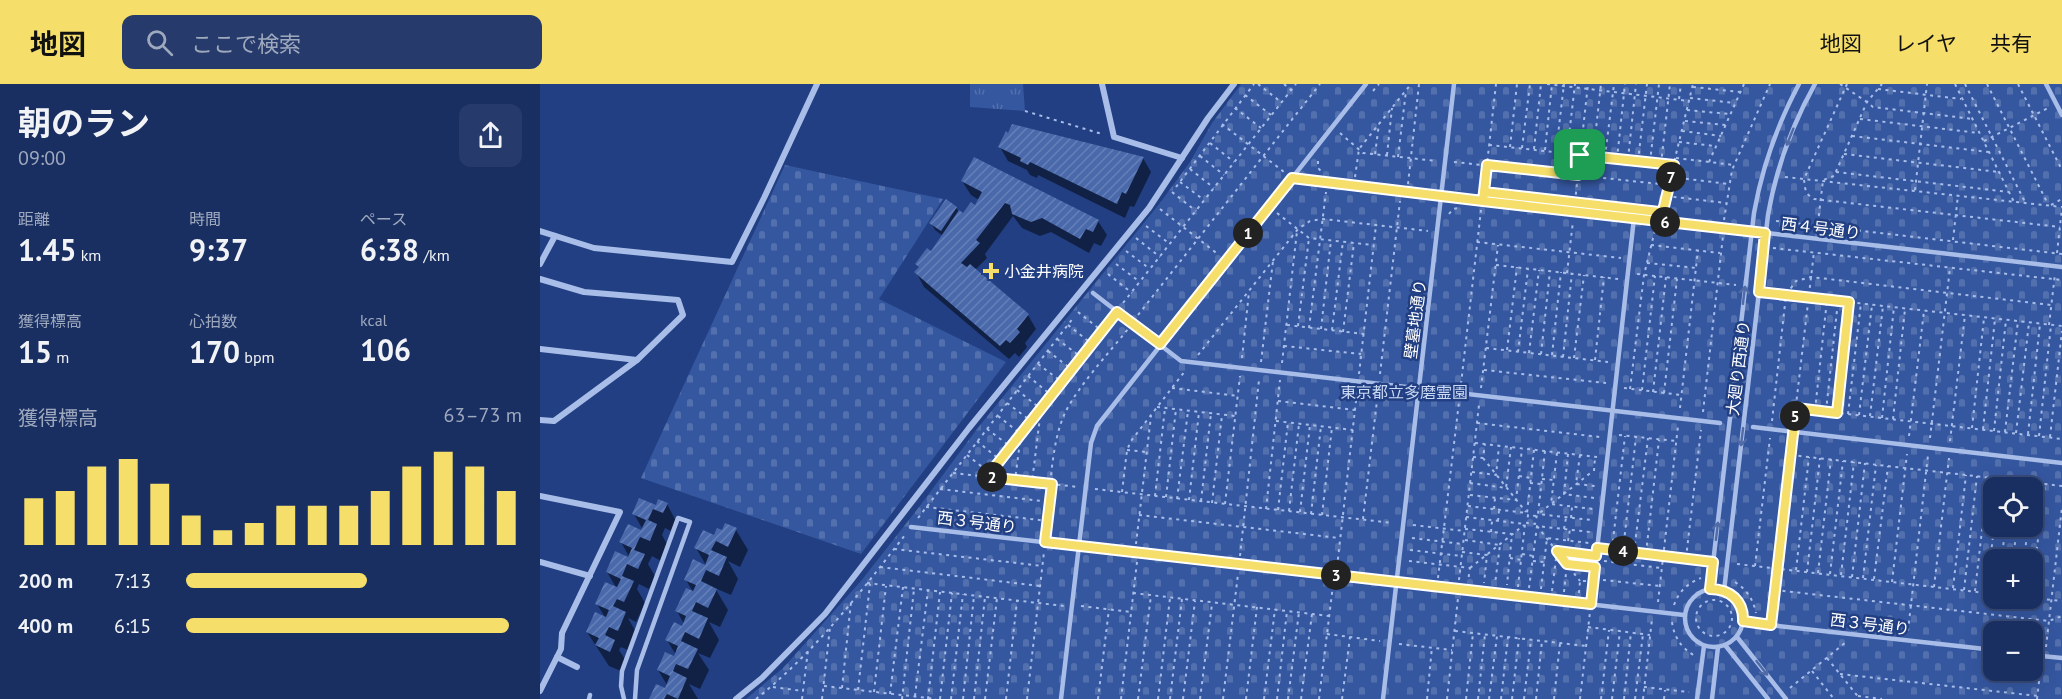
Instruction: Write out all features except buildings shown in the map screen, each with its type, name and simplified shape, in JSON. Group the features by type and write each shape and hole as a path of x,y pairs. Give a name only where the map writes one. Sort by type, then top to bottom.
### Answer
{"street":[{"path":"540,231 594,248 732,262 817,84"},
{"path":"1102,84 1114,137 1182,158"},
{"path":"736,699 762,678 825,614 969,428 1149,208 1208,118 1234,84"},
{"path":"540,264 555,236"},
{"path":"540,279 584,292 678,300 683,315 638,360 554,421 540,420"},
{"path":"540,350 638,360"},
{"path":"540,496 620,512 562,633 561,649 540,691"},
{"path":"540,562 590,576"},
{"path":"557,657 577,667"}],"lane":[{"path":"1061,699 1094,434 1101,419 1366,84"},
{"name":"壁墓地通り","path":"1383,699 1454,84"},
{"name":"大廻り西通り","path":"1710,589 1752,232 1764,168 1784,113 1799,84"},
{"name":"大廻り西通り","path":"1724,591 1765,233 1783,154 1797,119 1815,84"},
{"path":"2046,84 2062,115"},
{"path":"1784,113 1797,119"},
{"name":"西４号通り","path":"1292,178 1634,218 1724,226 1752,232 2062,267"},
{"path":"1591,604 1634,218"},
{"path":"1093,293 1181,361 1720,423"},
{"path":"1733,387 1748,389"},
{"path":"1753,427 2062,463"},
{"path":"624,699 621,686 622,670 678,518 690,522 637,670 635,699"},
{"name":"西３号通り","path":"912,527 1684,615"},
{"path":"1710,589 1724,591 1733,596 1740,605 1743,621 1737,637 1718,647 1704,646 1695,641 1687,632 1684,615 1695,595 1710,589"},
{"name":"西３号通り","path":"1743,621 1983,649"},
{"path":"1737,637 1786,699"},
{"path":"1725,645 1768,699"},
{"path":"1697,699 1704,646"},
{"path":"1712,699 1718,647"},
{"path":"2045,656 2062,658"}],"path":[{"path":"1258,84 1281,102"},
{"path":"1284,84 1291,90"},
{"path":"987,477 1296,84"},
{"path":"1027,699 1057,438 1065,412 1072,400 1320,84"},
{"path":"1372,92 1379,84"},
{"path":"1354,186 1359,148 1411,84"},
{"path":"1414,184 1408,184 1419,84"},
{"path":"1483,201 1496,84"},
{"path":"1510,147 1517,84"},
{"path":"1522,148 1530,84"},
{"path":"1534,149 1541,84"},
{"path":"1547,84 1679,100 1735,103"},
{"path":"1545,151 1552,84"},
{"path":"1575,202 1588,84"},
{"path":"1593,156 1601,84"},
{"path":"1605,157 1614,84"},
{"path":"1617,159 1625,84"},
{"path":"1628,160 1636,84"},
{"path":"1638,161 1647,84"},
{"path":"1650,162 1659,84"},
{"path":"1661,164 1670,84"},
{"path":"1679,100 1681,84"},
{"path":"1709,162 1744,84"},
{"path":"1686,558 1729,184 1734,165 1770,84"},
{"path":"1840,84 1846,86 1872,107 1973,119"},
{"path":"1822,180 1834,176 1868,102 1882,84"},
{"path":"1915,190 1928,84"},
{"path":"1955,84 2014,202"},
{"path":"1965,84 2026,203"},
{"path":"1987,84 2049,206"},
{"path":"2018,84 2062,170"},
{"path":"1556,152 1564,85"},
{"path":"1661,214 1693,85 1740,92"},
{"path":"1567,153 1575,86"},
{"path":"1846,86 1804,179 1805,190 1814,199 2060,227"},
{"path":"1878,90 1963,99"},
{"path":"1398,157 1406,91"},
{"path":"1245,95 1271,115"},
{"path":"1387,155 1392,107"},
{"path":"1235,108 1261,128"},
{"path":"1984,141 2048,108"},
{"path":"1687,110 1730,115"},
{"path":"1025,111 1114,137"},
{"path":"1860,119 1980,133"},
{"path":"1685,121 1726,125"},
{"path":"1222,124 1284,172"},
{"path":"1375,154 1379,124"},
{"path":"1682,131 1721,135"},
{"path":"1340,133 1363,153 1437,161 1436,170"},
{"path":"1852,136 1989,152"},
{"path":"1679,142 1716,146"},
{"path":"1210,143 1234,162"},
{"path":"1489,145 1674,165"},
{"path":"1844,154 2000,172"},
{"path":"1200,156 1224,175"},
{"path":"1676,158 1734,165"},
{"path":"1318,160 1318,168 1326,174"},
{"path":"1453,169 1454,162 1669,185"},
{"path":"1190,169 1214,188"},
{"path":"1836,171 2009,192"},
{"path":"1346,176 1355,177"},
{"path":"1671,177 1729,184"},
{"path":"1783,177 2062,208 2039,436"},
{"path":"1816,239 1822,180"},
{"path":"1180,182 1204,201"},
{"path":"1172,192 1196,211"},
{"path":"1310,328 1326,192"},
{"path":"1953,241 1958,195"},
{"path":"1666,196 1726,203"},
{"path":"2049,206 2062,199"},
{"path":"1363,519 1400,201 1408,202"},
{"path":"1449,213 1459,207"},
{"path":"1159,209 1220,255"},
{"path":"1431,577 1438,578 1440,565 1481,210"},
{"path":"1277,213 1309,238 1374,245"},
{"path":"1122,492 1127,450 1131,441 1298,229 1310,221 1323,219 1428,231 1429,224"},
{"path":"1567,273 1573,221 1583,222"},
{"path":"1773,221 2062,254"},
{"path":"1345,568 1337,567 1376,225"},
{"path":"1146,226 1170,244"},
{"path":"1630,389 1644,275 1655,230 1658,228"},
{"path":"1136,238 1160,257"},
{"path":"1299,326 1309,238"},
{"path":"1321,329 1331,240"},
{"path":"1332,330 1342,241"},
{"path":"1477,242 1630,260"},
{"path":"1343,332 1354,243"},
{"path":"1487,555 1484,583 1459,580 1498,245"},
{"path":"1651,245 1721,253"},
{"path":"1770,247 2062,280"},
{"path":"1126,251 1150,270"},
{"path":"1771,625 1814,252"},
{"path":"1240,556 1273,260"},
{"path":"1647,263 1696,268"},
{"path":"1116,264 1140,282"},
{"path":"1496,265 1628,279"},
{"path":"1508,350 1517,267"},
{"path":"1947,293 1950,268"},
{"path":"1518,351 1528,269"},
{"path":"1529,353 1539,270"},
{"path":"1540,354 1550,271"},
{"path":"1552,355 1561,272"},
{"path":"1563,357 1572,273"},
{"path":"1628,273 1739,285"},
{"path":"1108,274 1132,293"},
{"path":"1574,358 1584,275"},
{"path":"1642,390 1655,276"},
{"path":"1595,360 1604,277"},
{"path":"1653,392 1666,277"},
{"path":"1786,295 1797,281 1811,277 2051,305"},
{"path":"1664,393 1677,279"},
{"path":"1225,504 1249,290"},
{"path":"1759,292 2062,326"},
{"path":"1815,410 1827,300"},
{"path":"1826,411 1838,301"},
{"path":"1837,413 1849,302"},
{"path":"1848,414 1861,303"},
{"path":"1859,415 1872,305"},
{"path":"1870,416 1883,306"},
{"path":"1882,418 1894,307"},
{"path":"1893,419 1905,309"},
{"path":"1078,312 1102,331"},
{"path":"1972,428 1984,318"},
{"path":"1983,429 1995,319"},
{"path":"1994,431 2006,320"},
{"path":"2005,432 2018,321"},
{"path":"2016,433 2029,323"},
{"path":"2028,435 2040,324"},
{"path":"1068,325 1092,344"},
{"path":"1287,325 1364,334"},
{"path":"2050,437 2062,331"},
{"path":"1057,339 1082,357"},
{"path":"1284,346 1361,354"},
{"path":"1486,348 1618,363"},
{"path":"1048,351 1072,369"},
{"path":"1038,364 1062,382"},
{"path":"1484,369 1682,395"},
{"path":"1028,376 1052,395"},
{"path":"1172,388 1238,396"},
{"path":"1017,390 1041,409"},
{"path":"1278,401 1355,410"},
{"path":"1007,403 1031,421"},
{"path":"1157,407 1235,416"},
{"path":"1155,496 1165,408"},
{"path":"1796,408 2062,439"},
{"path":"1032,482 1041,409"},
{"path":"1166,497 1176,409"},
{"path":"1177,499 1188,411"},
{"path":"1189,500 1199,412"},
{"path":"1201,501 1211,413"},
{"path":"1212,503 1222,415"},
{"path":"997,416 1021,434"},
{"path":"1136,544 1150,416"},
{"path":"1276,421 1353,430"},
{"path":"1278,510 1288,422"},
{"path":"1289,511 1299,423"},
{"path":"1477,423 1677,441"},
{"path":"1300,512 1310,425"},
{"path":"1311,513 1321,426"},
{"path":"1322,515 1332,427"},
{"path":"987,429 1011,447"},
{"path":"1015,480 1021,434"},
{"path":"1612,550 1625,436"},
{"path":"1623,551 1636,437"},
{"path":"1634,552 1648,438"},
{"path":"1646,554 1659,440"},
{"path":"977,441 1000,460"},
{"path":"1475,443 1607,459"},
{"path":"1485,444 1483,458 1527,514"},
{"path":"1496,475 1499,446"},
{"path":"1506,488 1511,447"},
{"path":"1516,500 1522,449"},
{"path":"1127,450 1146,452"},
{"path":"1518,587 1534,450"},
{"path":"1529,588 1545,451"},
{"path":"1551,504 1557,453"},
{"path":"1564,494 1568,454"},
{"path":"966,455 990,473"},
{"path":"1576,484 1580,455"},
{"path":"1791,455 1988,477"},
{"path":"1473,457 1483,458"},
{"path":"1796,571 1809,457"},
{"path":"1807,572 1820,458"},
{"path":"1818,574 1831,459"},
{"path":"1830,575 1843,461"},
{"path":"1841,576 1854,462"},
{"path":"1852,578 1865,463"},
{"path":"1863,579 1876,465"},
{"path":"1874,580 1888,466"},
{"path":"1537,515 1593,471"},
{"path":"756,699 808,650 869,583 952,472 1078,487"},
{"path":"1472,472 1496,475"},
{"path":"1953,589 1966,475"},
{"path":"1519,476 1531,478"},
{"path":"1964,590 1977,476"},
{"path":"1542,479 1554,480"},
{"path":"1470,483 1506,488"},
{"path":"1530,483 1541,484"},
{"path":"1576,484 1604,487"},
{"path":"2037,549 2045,484 2062,486"},
{"path":"940,489 1050,502"},
{"path":"1095,489 1395,523"},
{"path":"1564,494 1603,499"},
{"path":"1469,495 1516,500"},
{"path":"1494,509 1495,498"},
{"path":"1551,504 1601,510"},
{"path":"1468,506 1600,522"},
{"path":"926,507 1048,521"},
{"path":"1571,518 1572,507"},
{"path":"2045,656 2062,507"},
{"path":"1498,521 1499,510"},
{"path":"1139,515 1340,538"},
{"path":"1466,517 1599,533"},
{"path":"1564,529 1566,518"},
{"path":"1491,532 1492,521"},
{"path":"1975,591 1983,521"},
{"path":"1409,561 1470,568 1526,523"},
{"path":"1463,544 1412,538 1413,525 1512,534"},
{"path":"1536,525 1581,580"},
{"path":"1568,541 1569,530"},
{"path":"1507,585 1512,534"},
{"path":"1547,538 1612,550 1713,562"},
{"path":"1541,589 1547,538"},
{"path":"1464,540 1500,544"},
{"path":"1495,584 1500,544"},
{"path":"894,549 1042,566"},
{"path":"1408,568 1410,550 1441,554 1487,555"},
{"path":"1557,551 1662,568"},
{"path":"1552,591 1557,551"},
{"path":"1522,554 1533,556"},
{"path":"1510,558 1521,560"},
{"path":"1121,699 1137,559"},
{"path":"1533,561 1544,562"},
{"path":"1567,564 1595,567"},
{"path":"1567,564 1564,592 1592,595"},
{"path":"1733,564 1983,592"},
{"path":"880,567 1040,586"},
{"path":"1468,581 1470,568"},
{"path":"1222,699 1238,571"},
{"path":"1672,609 1678,595 1688,585 1706,577"},
{"path":"1593,579 1660,586 1658,606"},
{"path":"1732,580 1743,587 1751,598 1756,620"},
{"path":"1319,699 1333,582"},
{"path":"869,583 1064,606"},
{"path":"858,690 869,583"},
{"path":"874,692 886,585"},
{"path":"890,693 903,587"},
{"path":"902,697 914,589"},
{"path":"915,696 928,590"},
{"path":"1775,590 2049,621 2062,616"},
{"path":"928,699 940,592"},
{"path":"824,686 890,693 902,697 938,699 952,593"},
{"path":"1133,593 1329,616"},
{"path":"951,699 963,594"},
{"path":"1138,699 1151,595"},
{"path":"963,699 974,596"},
{"path":"974,699 986,597"},
{"path":"1158,699 1170,597"},
{"path":"1447,699 1458,598 1449,597"},
{"path":"985,699 997,598"},
{"path":"1170,699 1182,599"},
{"path":"2043,599 2062,601"},
{"path":"1183,699 1195,600"},
{"path":"1006,699 1017,601"},
{"path":"1708,601 1714,601 1725,605 1731,615 1726,632 1714,636 1704,633 1696,619 1699,608 1708,601"},
{"path":"842,688 851,602"},
{"path":"1200,699 1212,602"},
{"path":"1908,631 1911,605"},
{"path":"1079,606 1131,612"},
{"path":"1246,699 1257,607"},
{"path":"1098,699 1109,609"},
{"path":"1264,699 1275,609"},
{"path":"1276,699 1287,611"},
{"path":"1288,699 1299,612"},
{"path":"1580,699 1590,613 1582,612"},
{"path":"1301,699 1311,614"},
{"path":"1643,699 1652,616"},
{"path":"1672,616 1672,627 1677,639 1685,649 1697,657"},
{"path":"822,699 830,627"},
{"path":"1588,627 1650,634"},
{"path":"1600,699 1609,630"},
{"path":"1455,631 1586,646"},
{"path":"1612,699 1620,631"},
{"path":"1624,699 1631,632"},
{"path":"1466,699 1473,633"},
{"path":"1327,634 1380,641"},
{"path":"1478,699 1485,634"},
{"path":"1635,699 1642,634"},
{"path":"1489,699 1497,636"},
{"path":"1342,699 1350,637"},
{"path":"1501,699 1508,637"},
{"path":"1512,699 1519,638"},
{"path":"1524,699 1531,639"},
{"path":"1536,699 1542,641"},
{"path":"1787,690 1846,642"},
{"path":"1554,699 1560,643"},
{"path":"1399,644 1452,650"},
{"path":"1426,699 1432,647"},
{"path":"802,699 808,650"},
{"path":"1827,658 1859,698 1882,699"},
{"path":"1812,670 1834,699"},
{"path":"1840,674 2037,697 2039,681"},
{"path":"771,687 803,691"},
{"path":"1644,687 1693,693"},
{"path":"1664,699 1665,689"}],"green space":[{"path":"970,84 1023,84 1025,111 970,107"},
{"name":"東京都立多磨霊園","path":"1241,84 2062,84 2062,699 746,699 783,668 861,581 977,429 1160,203 1190,162 1212,123"},
{"path":"785,165 943,199 879,299 1006,362 861,554 641,478"}],"place":[{"name":"小金井病院","path":"991,271"}],"route":[{"path":"1580,155 1578,175 1487,165 1484,190 1483,201 1292,178 1160,344 1117,312 987,477 1052,484 1045,542 1591,604 1595,567 1567,564 1557,551 1596,556 1597,548 1713,562 1710,589 1723,590 1733,596 1740,605 1743,621 1771,625 1796,408 1837,413 1849,302 1759,292 1765,233 1483,201 1484,192 1659,212 1662,215 1674,165 1580,155"}]}
